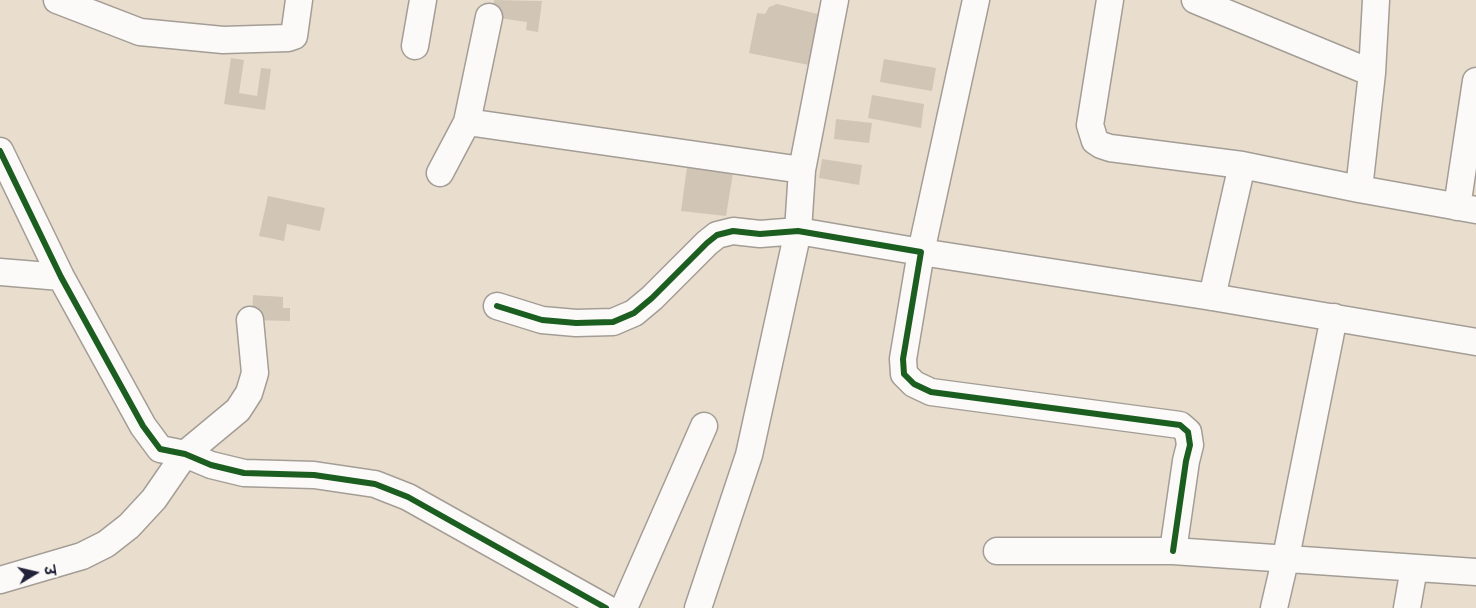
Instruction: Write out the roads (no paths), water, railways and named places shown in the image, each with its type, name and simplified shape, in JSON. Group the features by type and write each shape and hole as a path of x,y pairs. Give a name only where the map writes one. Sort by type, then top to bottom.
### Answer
{"street":[{"path":"57,0 140,32 223,40 288,38 294,36 299,0"},
{"path":"415,46 423,0"},
{"path":"698,608 749,454 798,231 802,170 835,0"},
{"path":"976,0 921,252 903,359 904,374 914,384 931,392 1180,425 1188,432 1190,445 1173,551"},
{"path":"1110,0 1090,125 1095,141 1110,148 1242,166 1467,208 1476,82"},
{"path":"1195,0 1372,73"},
{"path":"1359,189 1372,73 1376,0"},
{"path":"440,173 467,122 489,17"},
{"path":"467,122 802,170"},
{"path":"0,151 61,277 143,426 160,449 185,454 211,465 244,473 314,475 375,484 408,497 606,608"},
{"path":"1212,297 1242,166"},
{"path":"497,306 542,320 576,323 613,322 634,313 652,298 707,243 717,236 733,231 760,234 798,231 1212,297 1476,342"},
{"path":"0,272 61,277"},
{"path":"1274,608 1286,558 1334,317"},
{"path":"7,572 82,556 106,544 129,526 154,499 185,454 238,410 249,393 255,373 250,320"},
{"path":"624,608 704,426"},
{"path":"997,551 1173,551 1476,572"},
{"path":"1407,608 1414,568"}]}
